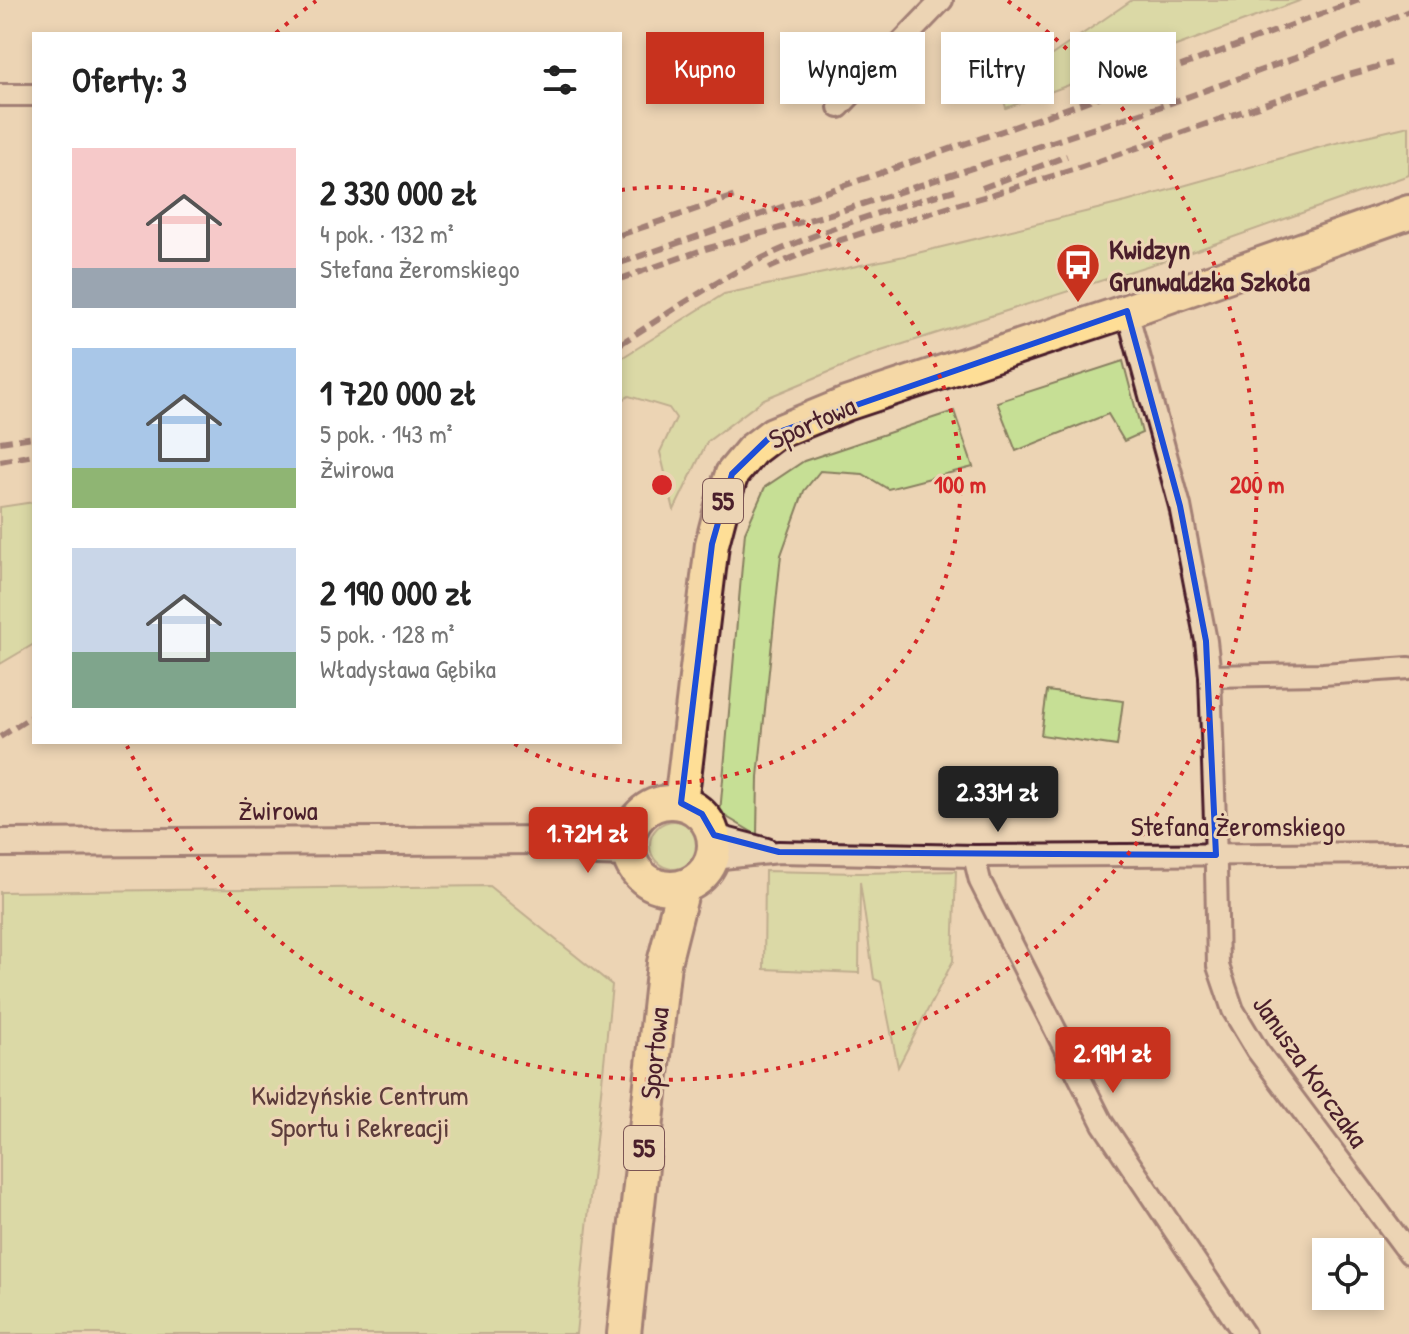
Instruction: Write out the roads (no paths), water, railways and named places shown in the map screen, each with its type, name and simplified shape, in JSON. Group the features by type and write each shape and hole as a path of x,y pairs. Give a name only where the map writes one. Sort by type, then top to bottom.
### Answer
{"main road":[{"name":"55","path":"1127,311 1409,212"},
{"name":"Sportowa","path":"681,803 712,544 732,474 752,450 773,434 807,419 1127,311"},
{"path":"666,802 681,803 702,814 714,847 706,872 696,882 667,886 641,877 633,866 630,840 640,815 652,806 666,802"},
{"name":"Sportowa","path":"624,1334 664,963 667,886"}],"street":[{"path":"839,107 942,0"},
{"path":"0,95 32,95"},
{"name":"Janusza Korczaka","path":"1127,311 1180,506 1206,641 1210,676 1218,966 1233,1010 1257,1050 1409,1253"},
{"path":"1210,676 1323,674 1409,668"},
{"name":"Żwirowa","path":"0,843 557,840 598,830 630,840"},
{"name":"Stefana Żeromskiego","path":"714,847 779,852 974,856 1409,853"},
{"path":"974,856 980,881 1103,1124 1244,1334"}],"railway":[{"path":"622,262 1060,111 1359,0"},
{"path":"622,278 705,249 841,211 1165,105 1295,58 1409,11"},
{"path":"871,231 1076,169 1391,63"},
{"path":"982,188 1067,156"},
{"path":"622,343 711,286 769,255 838,227 955,190"},
{"path":"622,234 738,195"},
{"path":"769,268 813,249 881,227"},
{"path":"0,442 32,437"},
{"path":"0,461 32,455"},
{"path":"0,737 32,716"}],"place":[{"name":"Kwidzyn Grunwaldzka Szkoła","path":"1078,304"}],"park label":[{"name":"Kwidzyńskie Centrum Sportu i Rekreacji","path":"360,1111"}]}
